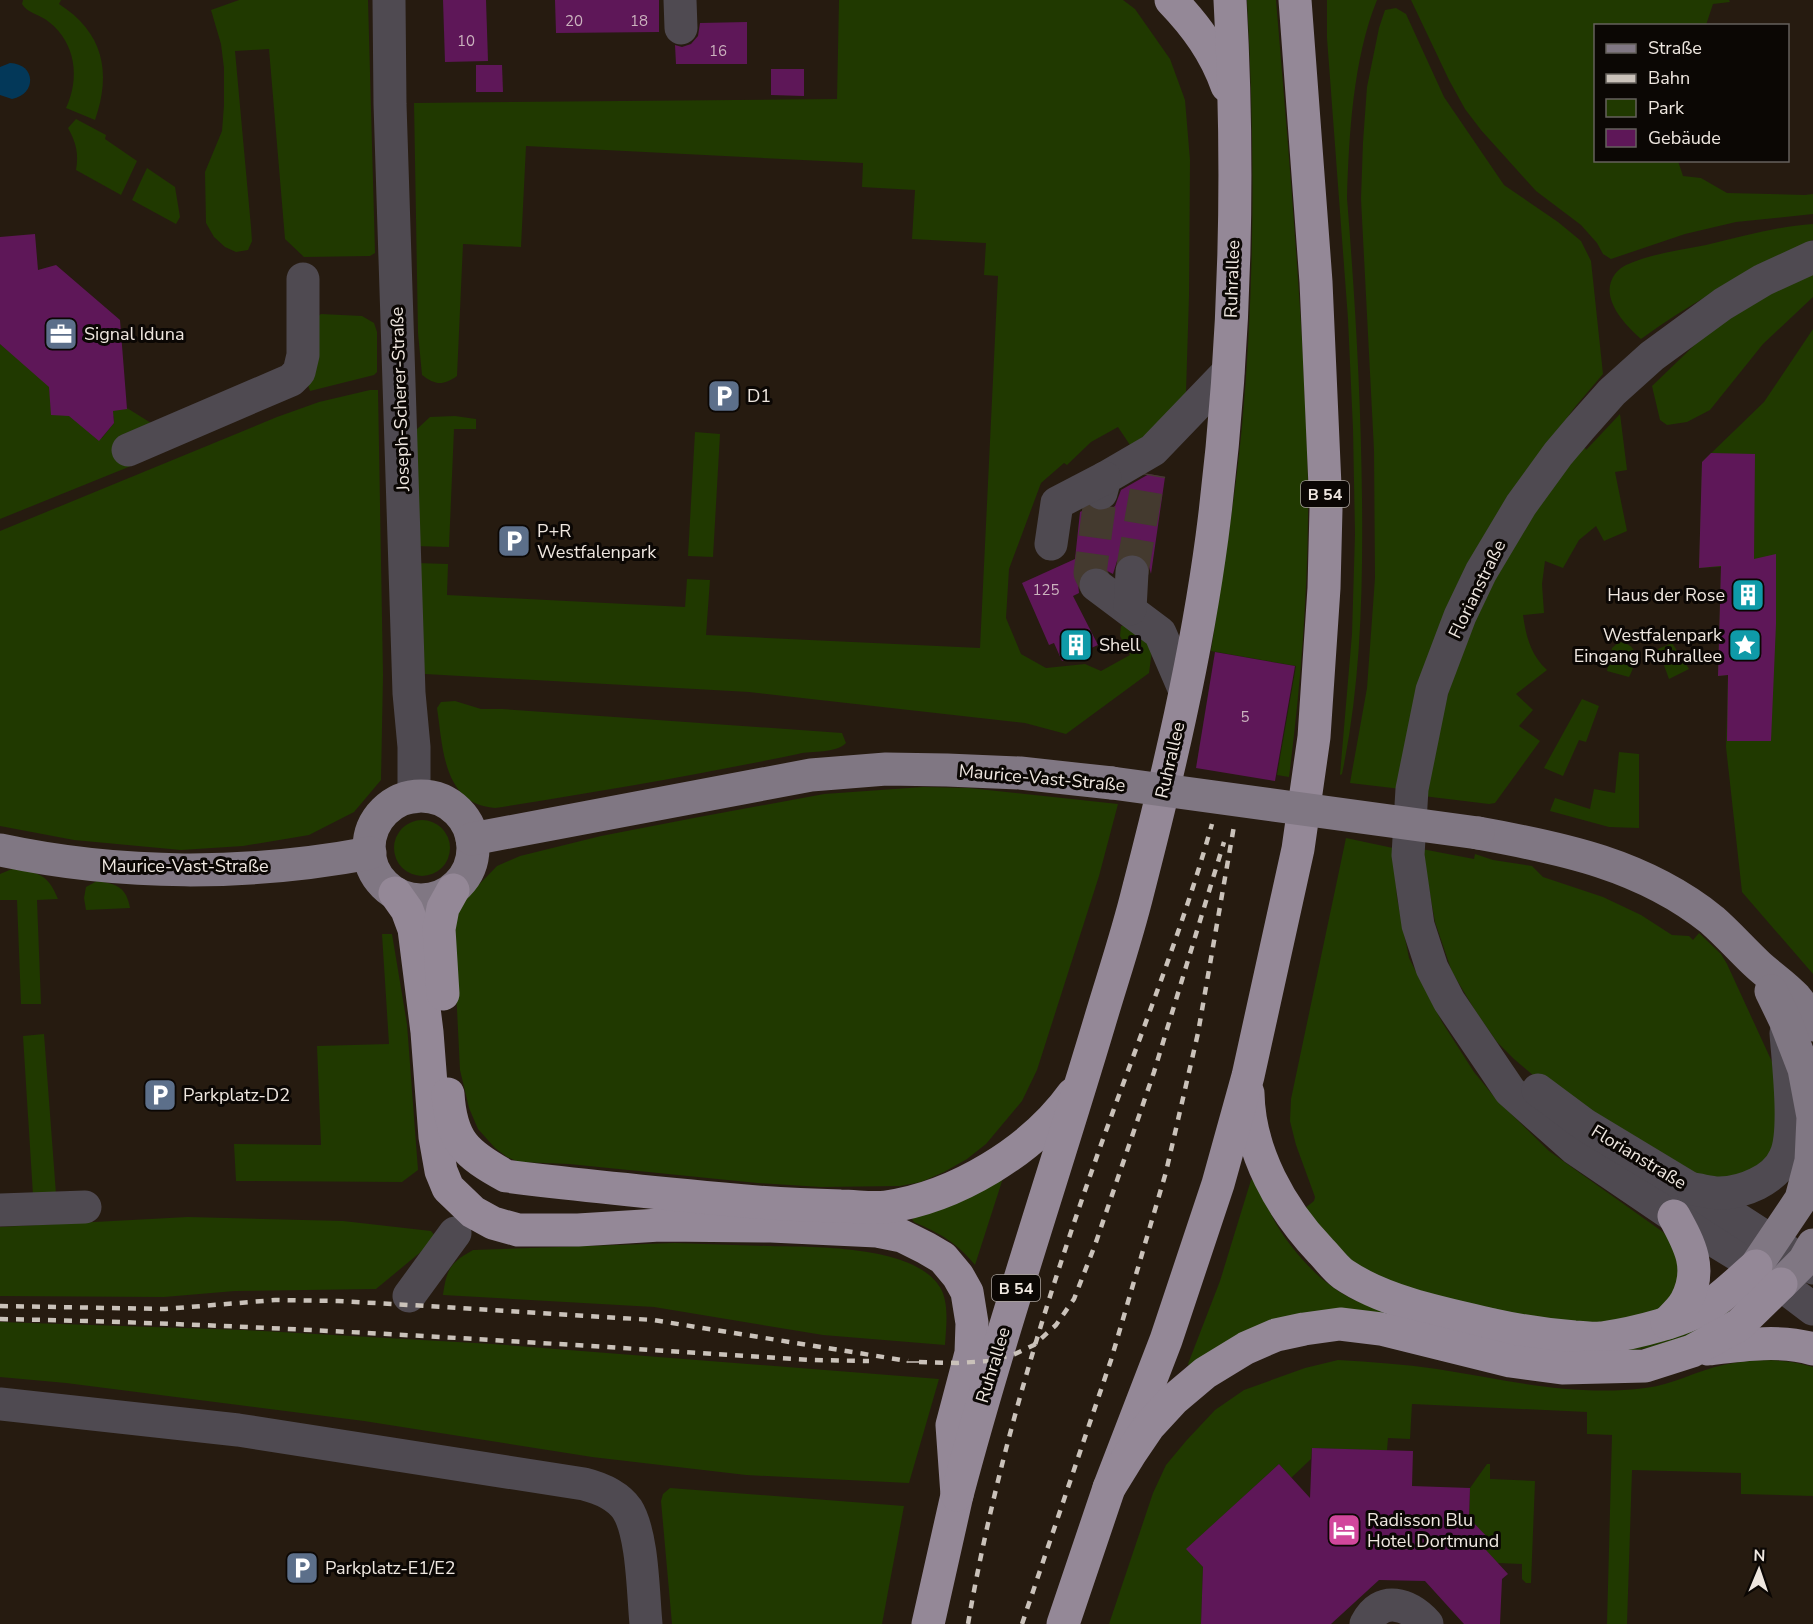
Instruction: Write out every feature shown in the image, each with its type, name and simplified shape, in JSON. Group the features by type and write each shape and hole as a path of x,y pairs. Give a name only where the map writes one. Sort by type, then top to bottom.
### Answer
{"highway":[{"path":"1171,0 1204,39 1216,60 1226,84 1233,111"},
{"name":"Ruhrallee","path":"957,1495 986,1387 1137,896 1185,691 1212,537 1228,372 1235,201 1230,0"},
{"name":"B 54","path":"1063,1624 1109,1488 1166,1340 1218,1184 1248,1076 1298,849 1314,737 1324,588 1326,509 1316,282 1296,4"},
{"path":"453,890 443,908 439,929 448,1100 453,1127 462,1146 478,1161 506,1176 781,1205 885,1207 925,1198 985,1172 1011,1154 1051,1120 1081,1083"},
{"path":"395,893 414,929 427,1032 435,1137 441,1171 448,1188 456,1198 473,1212 493,1223 518,1230 578,1230 660,1225 836,1227 902,1236 926,1248 942,1258 958,1276 967,1292 972,1323 970,1353 952,1425 957,1495"},
{"path":"1248,1076 1248,1100 1253,1132 1277,1193 1304,1233 1342,1273 1382,1295 1461,1317 1536,1334 1600,1339 1667,1323 1713,1302 1770,1264"},
{"path":"1667,1323 1686,1302 1695,1273 1683,1202"},
{"path":"1109,1488 1149,1426 1173,1400 1205,1373 1246,1348 1276,1335 1340,1324 1382,1329 1510,1361 1562,1368 1645,1366 1692,1351 1740,1325 1770,1264"},
{"path":"1692,1351 1752,1344 1813,1349"},
{"name":"B 54","path":"928,1624 957,1495"}],"main road":[{"name":"Maurice-Vast-Straße","path":"472,839 812,775 886,769 947,770 1112,783 1478,833 1547,845 1595,858 1668,890 1711,920 1758,965 1799,1022 1804,1069 1813,1117 1811,1161 1802,1199 1770,1264"},
{"path":"414,797 434,798 456,810 464,819 472,839 472,860 466,874 453,890 429,899 416,900 395,893 376,874 370,852 371,837 376,822 383,813 402,800 414,797"},
{"name":"Maurice-Vast-Straße","path":"0,850 98,867 179,869 255,868 342,858 370,852"},
{"path":"1770,1264 1810,1258"}],"street":[{"name":"Joseph-Scherer-Straße","path":"389,0 414,797"},
{"name":"Florianstraße","path":"1813,256 1763,280 1724,304 1652,356 1612,392 1580,428 1521,505 1481,572 1460,616 1432,690 1412,789 1408,855 1418,925 1432,968 1449,1001 1510,1091 1574,1148 1683,1202 1770,1264 1813,1309"},
{"path":"128,450 291,380 299,372 303,355 303,279"},
{"path":"1051,544 1057,502 1103,485 1151,462 1228,372"},
{"path":"1130,609 1132,572"},
{"path":"1096,585 1160,633 1185,691"},
{"path":"1683,1202 1746,1189 1770,1176 1785,1157 1791,1129 1799,1022"},
{"path":"0,1210 85,1207"},
{"path":"409,1296 455,1233"},
{"path":"0,1404 238,1430 600,1488 615,1497 627,1509 635,1527 646,1624"},
{"path":"1366,1624 1375,1612 1386,1606 1398,1605 1409,1608 1427,1624"}],"green space":[{"path":"23,0 61,0 59,4 86,27 94,40 103,70 103,86 95,120 66,108 74,74 70,51 58,31 46,20 24,7"},
{"path":"239,0 368,0 375,253 370,256 304,257 285,239 269,49 235,51 252,241 248,250 236,252 225,247 214,237 206,223 205,172 222,131 224,105 224,68 221,44 211,10"},
{"path":"839,0 1123,0 1135,9 1170,59 1185,100 1190,160 1186,392 1164,425 1130,445 1118,427 1091,442 1067,465 1064,463 1041,483 1009,569 1006,618 1021,654 1046,668 1085,664 1101,671 1130,655 1120,636 1121,626 1133,623 1152,651 1149,673 1066,734 1025,723 749,692 425,674 417,614 416,563 448,564 447,595 685,607 687,579 710,580 706,635 980,648 998,276 984,275 986,243 912,239 915,190 862,187 863,163 526,146 521,247 463,244 457,376 439,383 422,375 418,333 414,103 837,99"},
{"path":"1247,0 1276,0 1303,357 1308,478 1306,584 1289,777 1277,775 1296,666 1211,651 1239,454 1249,320 1252,160"},
{"path":"1327,0 1377,0 1362,47 1357,72 1348,174 1347,198 1360,423 1362,567 1357,671 1348,740 1340,775 1352,634 1355,534 1348,319 1327,38"},
{"path":"1411,0 1729,0 1730,2 1713,4 1706,24 1594,24 1594,162 1678,162 1683,176 1701,178 1727,193 1813,194 1813,214 1736,222 1685,234 1611,259 1603,254 1597,243 1581,225 1536,191 1481,130 1465,109"},
{"path":"1396,8 1406,14 1444,97 1504,185 1558,222 1581,241 1591,261 1603,374 1575,407 1527,472 1401,789 1350,783 1367,688 1375,578 1374,450 1361,199 1363,142 1367,87 1379,28 1385,10"},
{"path":"76,119 106,135 105,139 137,161 121,195 76,170 76,148 68,128"},
{"path":"147,168 175,187 180,217 176,224 132,200"},
{"path":"1813,224 1813,240 1725,286 1682,311 1641,339 1621,318 1612,301 1611,283 1615,274 1635,261 1773,229"},
{"path":"1813,271 1813,297 1763,344 1710,410 1687,422 1667,425 1660,420 1652,386 1704,336 1752,304"},
{"path":"321,314 362,316 374,323 377,332 377,372 374,375 310,391 307,382 316,318"},
{"path":"1813,329 1813,974 1742,892 1726,747 1728,675 1718,676 1721,567 1699,568 1702,462 1764,402"},
{"path":"0,344 49,384 52,415 77,413 96,438 102,438 114,423 114,417 108,410 127,408 151,423 119,436 131,466 0,519"},
{"path":"378,390 383,675 381,780 354,812 309,835 243,846 181,850 74,840 0,826 0,531 277,417 319,402"},
{"path":"1620,414 1627,470 1615,472 1627,531 1604,541 1596,526 1579,540 1563,568 1545,561 1542,584 1544,613 1523,615 1530,645 1547,670 1516,694 1533,710 1519,726 1540,741 1495,803 1423,796 1458,662 1498,567 1539,502 1584,445 1586,450"},
{"path":"455,416 476,419 476,429 454,429 449,547 415,546 416,430 430,417"},
{"path":"695,432 720,434 713,557 688,556"},
{"path":"1619,642 1626,643 1634,650 1635,660 1629,677 1607,671 1612,648"},
{"path":"1672,643 1689,669 1669,679 1658,649"},
{"path":"1582,699 1599,706 1586,742 1579,740 1563,776 1544,768"},
{"path":"455,701 481,709 842,733 846,743 836,749 495,808 478,804 465,796 455,785 449,771 444,756 437,708 441,702"},
{"path":"1619,752 1639,754 1639,828 1609,827 1550,811 1555,798 1590,809 1594,789 1615,793"},
{"path":"923,787 969,788 1118,804 1099,876 1037,1070 1022,1101 986,1144 967,1159 921,1182 900,1186 821,1187 757,1183 569,1164 519,1162 495,1148 478,1129 469,1108 460,1070 453,929 460,904 497,866 520,856 601,836 699,817 824,794"},
{"path":"422,820 433,822 442,828 448,837 450,848 448,859 442,868 433,874 422,876 411,874 402,868 396,859 394,848 396,837 402,828 411,822"},
{"path":"1346,838 1393,848 1397,898 1409,958 1442,1022 1474,1072 1496,1099 1549,1151 1663,1232 1679,1250 1679,1290 1655,1316 1610,1324 1535,1321 1391,1287 1347,1260 1305,1208 1314,1201 1315,1197 1290,1121 1291,1099"},
{"path":"1422,849 1474,859 1475,854 1493,860 1532,866 1543,877 1603,897 1641,915 1672,935 1689,936 1693,940 1699,933 1721,954 1727,964 1773,1064 1780,1094 1773,1155 1744,1177 1708,1181 1541,1082 1514,1059 1497,1042 1452,972 1435,922"},
{"path":"12,869 41,875 50,883 58,899 37,900 41,1004 21,1004 17,900 0,900 0,874"},
{"path":"97,881 120,888 126,895 130,908 86,910 84,898 86,887"},
{"path":"382,934 392,934 407,1024 418,1170 402,1182 236,1181 234,1144 321,1145 317,1046 389,1044"},
{"path":"44,1034 56,1194 33,1195 23,1036"},
{"path":"1003,1178 975,1265 954,1244 912,1219 914,1216"},
{"path":"1253,1179 1261,1190 1286,1240 1321,1278 1352,1299 1404,1318 1546,1346 1600,1349 1632,1345 1659,1337 1685,1327 1723,1307 1727,1307 1730,1313 1691,1335 1669,1343 1629,1351 1594,1354 1559,1353 1506,1346 1370,1316 1320,1317 1291,1322 1248,1336 1192,1368 1188,1364 1220,1281"},
{"path":"188,1217 343,1221 431,1231 435,1236 434,1241 376,1289 235,1291 164,1297 0,1296 0,1227"},
{"path":"675,1243 835,1248 888,1256 911,1264 930,1276 942,1291 946,1311 945,1345 823,1335 654,1307 443,1295 451,1267 473,1250"},
{"path":"0,1322 244,1330 493,1344 939,1379 909,1483 746,1475 592,1457 364,1421 66,1383 0,1377"},
{"path":"1338,1360 1412,1366 1541,1386 1592,1390 1645,1388 1723,1365 1745,1362 1768,1360 1813,1367 1813,1496 1741,1494 1741,1473 1632,1470 1627,1624 1607,1624 1612,1435 1587,1434 1587,1412 1412,1404 1410,1439 1388,1438 1387,1451 1312,1448 1311,1459 1291,1478 1279,1464 1187,1549 1203,1567 1201,1624 1109,1624 1153,1493 1166,1465 1186,1441 1215,1410 1244,1390 1305,1368"},
{"path":"1487,1464 1490,1464 1490,1479 1535,1481 1531,1583 1526,1583 1522,1579 1522,1564 1498,1563 1485,1550 1469,1518 1470,1488"},
{"path":"670,1488 904,1506 882,1624 672,1624 661,1501 663,1494"}],"water":[{"path":"10,63 25,68 30,80 26,91 12,99 0,95 0,67"}],"building":[{"path":"443,0 486,0 488,61 445,62"},
{"path":"555,0 659,0 659,32 556,33"},
{"path":"747,22 747,64 676,64 675,45 682,47 691,44 698,36 700,23"},
{"path":"476,65 502,65 503,92 476,92"},
{"path":"771,69 804,69 804,96 771,95"},
{"name":"Signal Iduna","path":"35,234 38,270 56,265 120,320 127,409 113,411 114,423 99,441 69,416 51,415 49,387 0,344 0,237"},
{"path":"1711,453 1755,454 1754,559 1776,554 1776,624 1771,741 1727,741 1728,675 1718,676 1721,566 1699,568 1702,462"},
{"path":"1149,474 1165,477 1151,574 1148,563 1142,556 1132,553 1117,561 1113,574 1098,566 1088,568 1081,573 1078,582 1079,593 1073,596 1098,645 1062,661 1054,643 1049,645 1022,583 1075,559 1080,512 1089,507 1097,511 1106,511 1115,506 1121,490"},
{"path":"1215,652 1295,666 1275,781 1196,768"},
{"name":"Radisson Blu Hotel Dortmund","path":"1312,1448 1413,1451 1412,1486 1470,1488 1469,1518 1493,1543 1486,1550 1508,1574 1502,1579 1500,1624 1464,1624 1425,1581 1379,1580 1331,1624 1201,1624 1203,1567 1186,1549 1279,1464 1310,1498"}],"tunnel":[{"path":"1132,572 1149,474"},
{"path":"1096,585 1090,573 1101,493"}],"tram line":[{"path":"907,1362 919,1362"}],"railway":[{"path":"968,1624 991,1511 1036,1343 1089,1179 1184,914 1212,824"},
{"path":"1022,1624 1111,1360 1166,1172 1198,1033 1234,826"},
{"path":"919,1362 989,1361 1015,1354 1034,1345 1056,1325 1074,1299 1095,1245 1154,1072 1224,842"},
{"path":"0,1306 165,1309 275,1300 445,1307 653,1320 908,1361"},
{"path":"0,1319 202,1325 810,1360 869,1361"}],"place":[{"name":"Signal Iduna","path":"61,334"},
{"name":"D1","path":"724,396"},
{"name":"P+R Westfalenpark","path":"514,541"},
{"name":"Haus der Rose","path":"1748,595"},
{"name":"Shell","path":"1076,645"},
{"name":"Westfalenpark Eingang Ruhrallee","path":"1745,645"},
{"name":"Parkplatz-D2","path":"160,1095"},
{"name":"Radisson Blu Hotel Dortmund","path":"1344,1530"},
{"name":"Parkplatz-E1/E2","path":"302,1568"}]}
